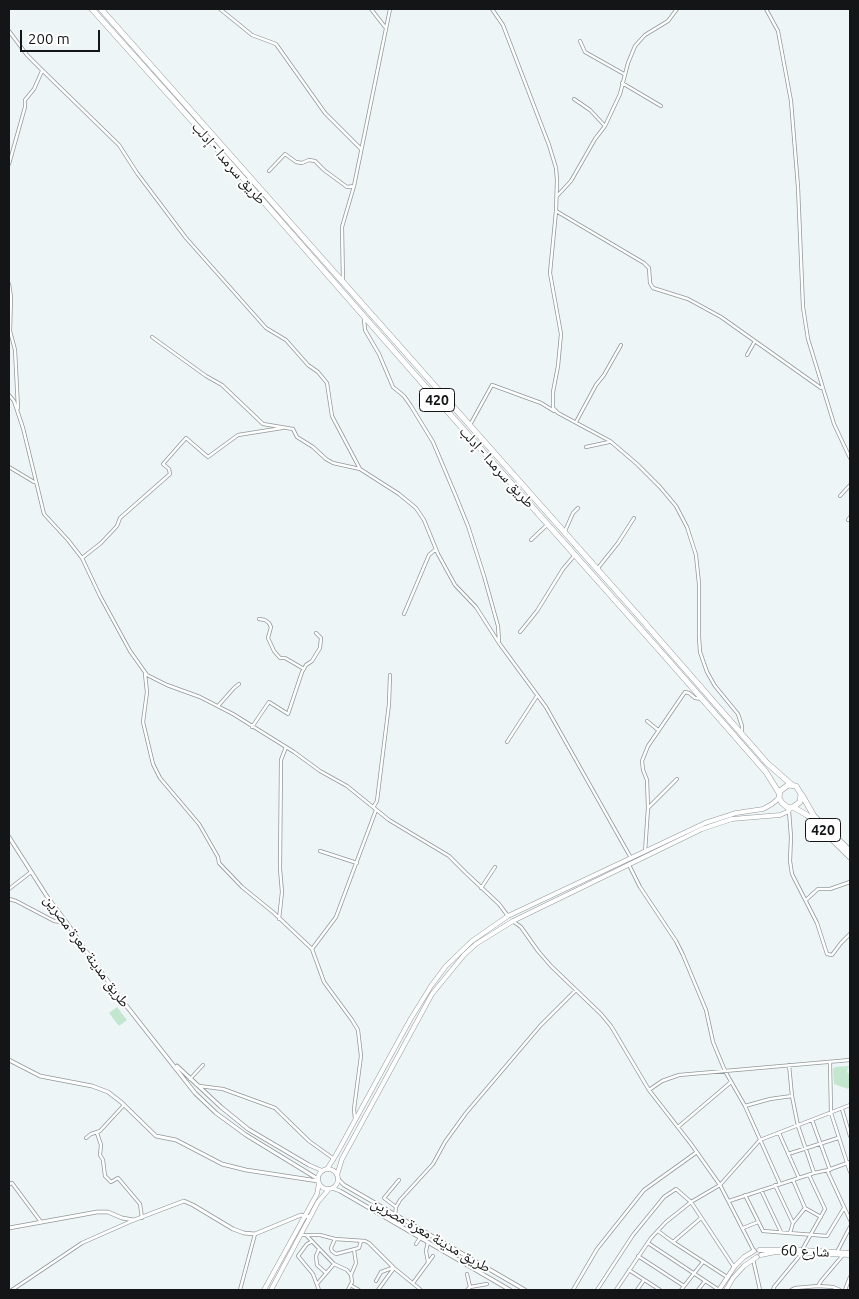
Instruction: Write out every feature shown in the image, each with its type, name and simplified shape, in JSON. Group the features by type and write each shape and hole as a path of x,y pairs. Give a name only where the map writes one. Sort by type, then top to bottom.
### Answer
{"highway":[{"name":"طريق سرمدا - إدلب","path":"92,9 315,256 344,284 742,735 773,769 792,785"},
{"name":"طريق سرمدا - إدلب","path":"101,9 252,178 364,316 417,377 766,772 779,795"},
{"path":"417,377 422,372"},
{"path":"792,785 798,788 801,794 800,802 791,808 784,805 779,795 784,786 792,785"},
{"name":"420","path":"801,794 812,813 850,851"},
{"name":"420","path":"791,808 810,818 850,857"},
{"path":"843,845 850,847"}],"main road":[{"path":"264,1290 308,1216 318,1202 336,1184 342,1159 432,994 464,955 476,944 513,921 629,865 717,818 763,809 772,804 779,795"},
{"path":"271,1290 301,1235 317,1194 319,1174 334,1159 410,1020 431,986 446,966 466,947 508,916 645,852 702,829 728,821 751,817 780,816 791,808"},
{"name":"طريق مدينة معرة مصرين","path":"9,837 31,872 120,999 195,1093 216,1113 246,1135 318,1181"},
{"path":"9,1061 40,1076 92,1086 108,1092 156,1136 176,1140 222,1164 246,1170 318,1181 322,1187 331,1188"},
{"name":"طريق مدينة معرة مصرين","path":"171,1061 248,1129 309,1165 325,1170"},
{"path":"325,1170 332,1170 337,1177"},
{"name":"طريق مدينة معرة مصرين","path":"337,1177 344,1184 395,1215 525,1290"},
{"name":"طريق مدينة معرة مصرين","path":"331,1188 340,1191 510,1290"},
{"path":"9,1228 97,1212 108,1212 122,1218 134,1220 184,1201 233,1229 244,1233 255,1234 300,1215 308,1216"},
{"name":"شارع 60","path":"802,1251 850,1254"},
{"name":"شارع 60","path":"757,1254 802,1251 850,1254"},
{"path":"719,1290 734,1267 744,1257 757,1254"},
{"path":"726,1290 733,1278 757,1254"}],"street":[{"path":"220,9 252,35 276,44 325,112 360,149"},
{"path":"371,9 386,27"},
{"path":"344,284 342,227 354,186 390,9"},
{"path":"492,9 502,25 549,145 556,168 556,210 550,273 561,334 552,399 552,407 555,412"},
{"path":"556,197 571,181 605,126 620,94 631,54 639,40 668,21 677,9"},
{"path":"766,9 778,31 791,101 798,188 803,307 808,339 836,430 850,458"},
{"path":"9,31 27,55 119,145 186,238 266,328 286,340 327,383 332,416 360,468"},
{"path":"580,41 585,52 624,74"},
{"path":"9,164 25,107 25,100 34,89 42,70"},
{"path":"622,83 661,106"},
{"path":"574,99 596,115 605,126"},
{"path":"269,171 285,154 296,162 315,161 347,187 354,186"},
{"path":"556,210 644,263 649,268 652,288 688,299 720,317 822,389"},
{"path":"9,284 10,330 15,350 18,410 44,514 82,558 130,651 145,673 167,685 218,706 286,747 320,771 348,786 389,820 449,856 499,904 508,916"},
{"path":"364,316 365,330 379,354 393,387 412,406 433,442 455,494 468,526 484,576 498,626 499,643"},
{"path":"152,337 214,382 222,385 263,424 282,428"},
{"path":"747,355 755,342"},
{"path":"576,422 621,345"},
{"path":"469,426 492,385 541,403 610,442 637,464 676,506 696,555 700,652 707,672 715,686 738,714 742,726 742,735"},
{"path":"9,395 18,410"},
{"path":"82,558 101,543 117,526 120,518 170,474 169,469 163,464 186,438 208,457 238,435 288,427 293,429 297,437 313,447 326,459 342,465 360,468 399,494 416,508 424,520 436,549 455,585 476,607 559,729 631,858"},
{"path":"586,447 610,442"},
{"path":"9,467 24,474 35,483"},
{"path":"840,496 850,485"},
{"path":"564,532 578,508"},
{"path":"597,569 618,543 634,518"},
{"path":"531,540 548,524"},
{"path":"404,614 429,555 436,549"},
{"path":"520,632 537,611 563,570 575,555"},
{"path":"259,619 266,620 271,627 268,638 274,652 280,658 285,658 304,669"},
{"path":"252,727 269,702 288,714 304,669 312,661 320,648 321,638 316,632"},
{"path":"145,673 147,692 143,722 153,764 160,778 199,824 218,857 219,863 242,888 312,949 324,982 358,1030 361,1056 354,1109 355,1122"},
{"path":"374,807 377,801 389,704 390,675"},
{"path":"218,706 239,684"},
{"path":"645,852 648,808 647,780 642,761 648,746 658,730 686,692 694,698 702,700"},
{"path":"507,742 536,696"},
{"path":"647,721 658,730"},
{"path":"279,919 282,892 280,869 280,760 286,747"},
{"path":"648,808 677,779"},
{"path":"791,808 791,870 818,923 828,956 832,955 850,934"},
{"path":"312,949 336,917 376,810"},
{"path":"320,851 357,863"},
{"path":"629,865 640,887 676,940 706,1010 712,1042 725,1071 746,1106 780,1184"},
{"path":"481,888 495,867"},
{"path":"9,889 31,872"},
{"path":"806,900 818,890 830,889 850,882"},
{"path":"9,898 54,920 67,923"},
{"path":"513,921 521,927 538,951 612,1026 649,1090 697,1152 720,1186 757,1254 760,1290"},
{"path":"395,1215 396,1207 414,1183 432,1164 466,1113 540,1026 576,990"},
{"path":"649,1090 662,1081 674,1076 850,1060"},
{"path":"830,1062 831,1113 850,1172"},
{"path":"190,1078 203,1065"},
{"path":"789,1065 792,1096 798,1126 814,1173"},
{"path":"678,1127 731,1082"},
{"path":"199,1086 222,1089 275,1108 309,1141 334,1159"},
{"path":"746,1106 770,1099 792,1096"},
{"path":"86,1138 91,1134 97,1133 124,1105"},
{"path":"616,1290 638,1256 666,1222 691,1202 720,1186 760,1140 850,1105"},
{"path":"842,1109 850,1136"},
{"path":"812,1120 828,1170 850,1220"},
{"path":"97,1133 102,1144 100,1155 103,1160 105,1176 111,1182 118,1178 140,1204 142,1218"},
{"path":"779,1133 799,1178"},
{"path":"788,1154 838,1138"},
{"path":"573,1290 597,1249 644,1190 697,1152"},
{"path":"729,1201 850,1162"},
{"path":"773,1290 774,1286 802,1251 825,1207 809,1175"},
{"path":"396,1207 384,1198 399,1180"},
{"path":"793,1180 805,1208 820,1217"},
{"path":"9,1184 12,1183 42,1223"},
{"path":"775,1185 793,1223"},
{"path":"597,1290 633,1235 664,1197 676,1189 691,1202 734,1267"},
{"path":"761,1190 781,1232"},
{"path":"746,1195 763,1231 827,1236 844,1208"},
{"path":"790,1233 793,1223 805,1208"},
{"path":"673,1242 702,1218"},
{"path":"13,1290 82,1243 134,1220"},
{"path":"743,1228 758,1222"},
{"path":"837,1252 850,1228"},
{"path":"658,1231 727,1277"},
{"path":"240,1290 255,1234"},
{"path":"301,1235 320,1235 335,1239 369,1242 394,1268 421,1290"},
{"path":"307,1236 334,1264 347,1270 352,1275"},
{"path":"416,1244 420,1238"},
{"path":"335,1239 331,1248 336,1254 360,1247 361,1241"},
{"path":"313,1243 309,1242 298,1256 308,1266 319,1290"},
{"path":"428,1242 426,1251 429,1263"},
{"path":"648,1243 719,1290"},
{"path":"319,1249 316,1255 318,1266 326,1273"},
{"path":"348,1290 351,1286 356,1263 354,1250"},
{"path":"310,1254 316,1255"},
{"path":"818,1286 844,1255"},
{"path":"413,1283 433,1256"},
{"path":"638,1256 684,1286"},
{"path":"681,1290 703,1262"},
{"path":"317,1284 334,1264"},
{"path":"376,1281 381,1272 394,1268"},
{"path":"378,1290 394,1268"},
{"path":"629,1270 660,1290"},
{"path":"467,1274 470,1286"},
{"path":"638,1290 644,1280"},
{"path":"845,1290 850,1280"},
{"path":"698,1290 705,1281"},
{"path":"467,1290 470,1286 487,1284"},
{"path":"351,1286 359,1290"},
{"path":"791,1290 818,1286 833,1287 840,1290"}],"green space":[{"path":"117,1007 127,1020 119,1026 109,1013"},
{"path":"835,1067 850,1067 847,1072 850,1075 850,1086 848,1089 834,1084 833,1069"}]}
